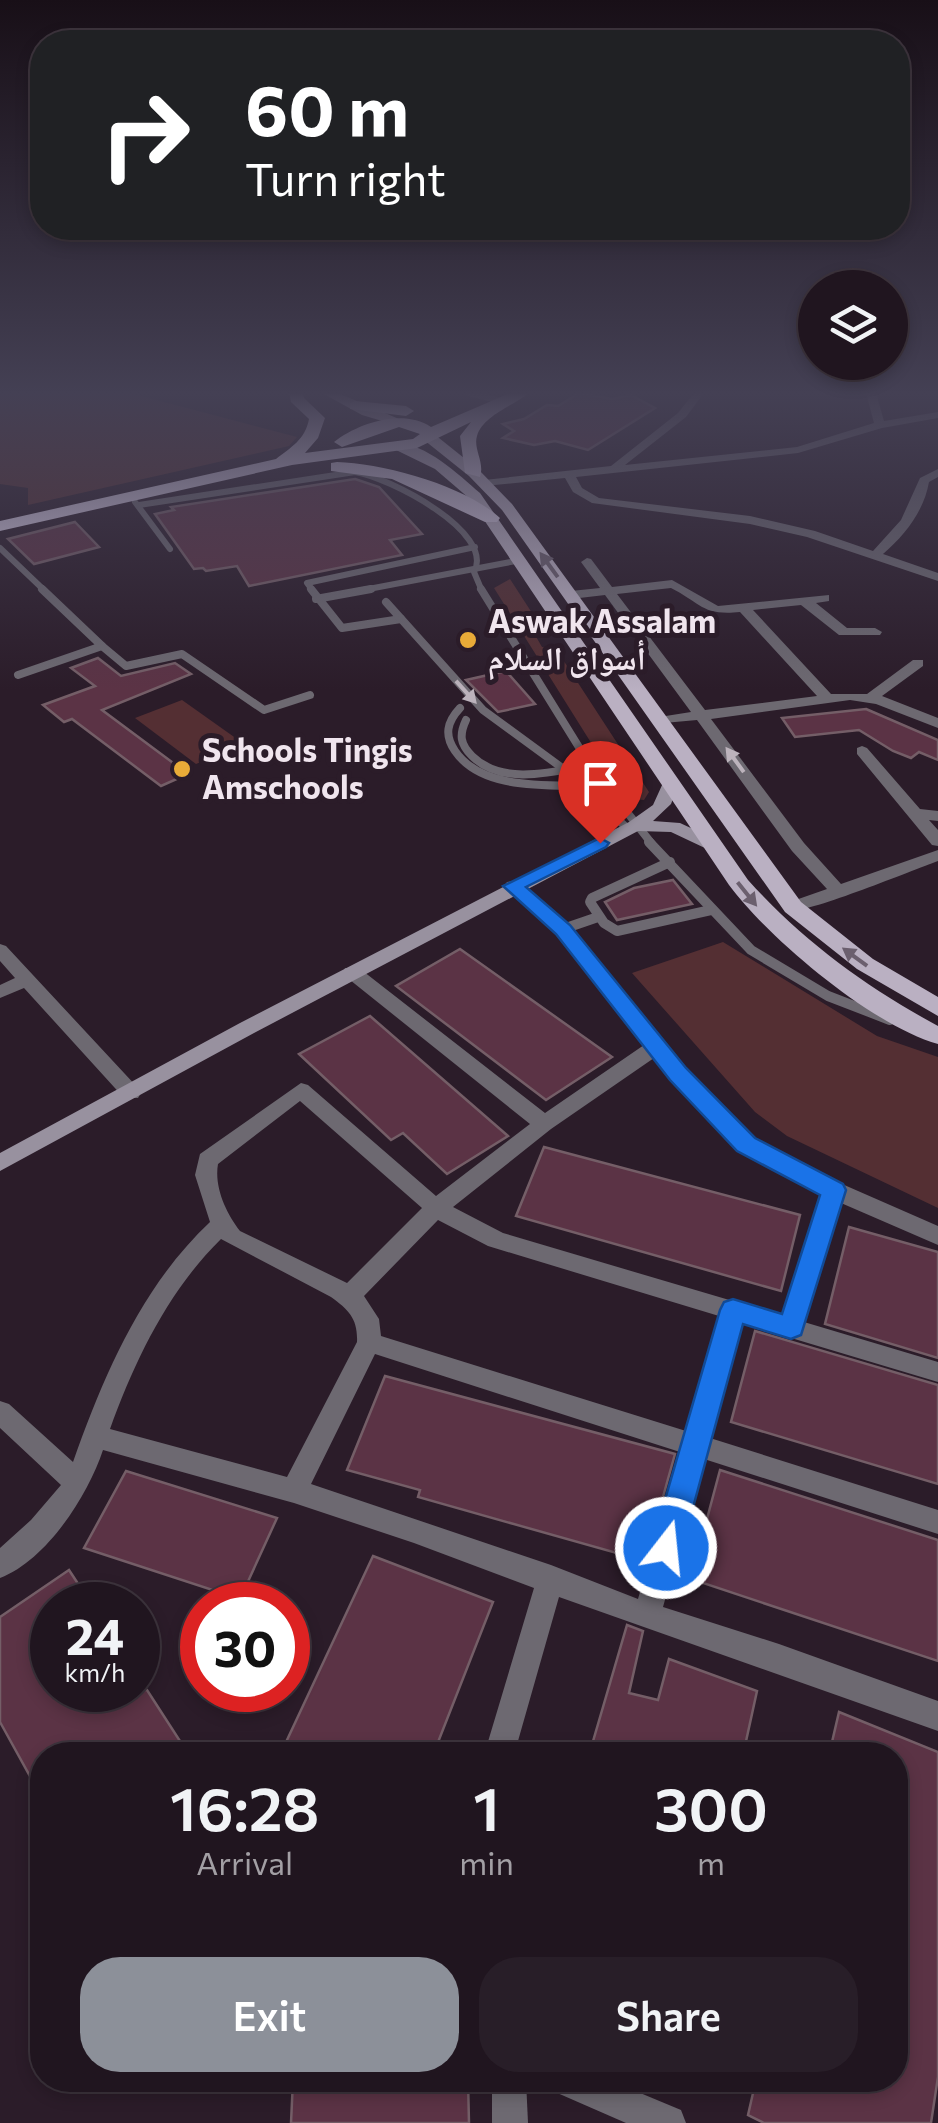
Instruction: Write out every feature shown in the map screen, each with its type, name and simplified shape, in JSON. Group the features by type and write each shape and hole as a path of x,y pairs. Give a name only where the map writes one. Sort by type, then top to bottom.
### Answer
{"highway":[{"path":"0,526 166,492"},
{"path":"440,492 491,518"}],"main road":[{"path":"468,492 520,560 740,886 800,949 881,1006 938,1038"},
{"path":"490,492 571,596 793,906 865,964 938,1008"}],"street":[{"path":"581,492 596,501 750,520 938,577"},
{"path":"874,555 890,542 922,492"},
{"path":"587,562 798,847 838,892"},
{"path":"571,596 672,584 684,587 707,609 824,598"},
{"path":"804,600 844,632 875,632"},
{"path":"744,608 826,696"},
{"path":"871,698 918,663"},
{"path":"658,720 826,696 871,698 938,723"},
{"path":"862,751 938,841"},
{"path":"0,1164 513,886 632,827 662,807 669,797 671,783"},
{"path":"913,813 938,816"},
{"path":"632,827 674,827 713,844"},
{"path":"793,906 938,855"},
{"path":"513,886 563,929 678,1074 746,1144 834,1190 938,1236"},
{"path":"0,950 132,1092"},
{"path":"352,972 544,1124"},
{"path":"0,992 29,979"},
{"path":"349,1296 436,1208 544,1124 657,1046"},
{"path":"294,1491 369,1342 364,1312 349,1296 232,1236 222,1224 203,1170 208,1160 302,1090 436,1208 496,1240 938,1372"},
{"path":"791,1328 834,1190"},
{"path":"0,1564 57,1513 77,1483 94,1436 160,1292 190,1252 222,1224"},
{"path":"647,1616 733,1310"},
{"path":"369,1342 938,1522"},
{"path":"0,1412 77,1483"},
{"path":"94,1436 294,1491 938,1716"},
{"path":"503,1742 551,1578"},
{"path":"509,2092 510,2123"},
{"path":"595,2092 668,2123"}],"lane":[{"path":"170,549 135,501 206,492"},
{"path":"402,492 433,509 475,546 480,556 475,568 478,584 632,827"},
{"path":"401,620 347,629 338,626 308,582 475,546"},
{"path":"0,548 126,666 182,654 264,710 310,695"},
{"path":"316,599 520,560"},
{"path":"386,602 489,716 566,770 632,827 752,950 828,996 938,1038"},
{"path":"18,675 102,646"},
{"path":"460,708 452,715 447,738 462,760 516,781 583,786"},
{"path":"466,720 460,738 463,747 482,763 531,774 590,765"},
{"path":"670,862 592,898 590,902 598,917 608,928 618,930 711,910"},
{"path":"563,929 598,917"}],"shaded area":[{"path":"28,492 85,492 28,505"},
{"path":"510,579 534,616 527,621 542,647 556,649 649,792 644,800 632,799 620,789 494,588"},
{"path":"182,700 244,744 196,764 135,718"},
{"path":"723,942 877,1036 938,1057 938,1208 787,1136 755,1112 632,973"}],"building":[{"path":"269,492 384,492 422,534 390,540 402,555 249,586 237,566 194,569 155,514 174,510 171,507"},
{"path":"75,522 99,547 34,564 8,539"},
{"path":"98,658 121,676 175,663 191,674 102,710 188,774 161,786 72,719 64,722 43,705 95,686 71,668"},
{"path":"506,671 535,704 498,712 466,680"},
{"path":"866,709 938,740 938,760 919,752 911,758 859,730 795,737 782,718"},
{"path":"673,880 692,904 617,920 605,902 634,888"},
{"path":"460,949 612,1057 546,1100 396,986"},
{"path":"370,1016 508,1136 447,1174 403,1133 391,1140 299,1054"},
{"path":"544,1147 800,1215 781,1291 516,1216"},
{"path":"849,1227 938,1252 938,1358 825,1324"},
{"path":"755,1331 938,1385 938,1484 731,1422"},
{"path":"385,1376 675,1454 645,1561 418,1497 420,1490 347,1470"},
{"path":"720,1470 938,1540 938,1661 691,1579"},
{"path":"126,1471 277,1518 248,1582 188,1582 84,1548"},
{"path":"373,1556 493,1602 438,1742 286,1742 300,1712 310,1712 310,1691"},
{"path":"69,1570 77,1582 51,1582"},
{"path":"30,1597 30,1712 160,1710 181,1742 30,1742 30,1776 0,1722 0,1617"},
{"path":"627,1625 643,1631 629,1693 658,1700 669,1659 757,1691 746,1742 593,1742"},
{"path":"839,1712 938,1752 938,2077 931,2123 764,2123 748,2115 753,2092 908,2092 908,1742 832,1742"},
{"path":"292,2092 468,2092 469,2123 291,2123"}],"place":[{"name":"Aswak Assalam أسواق السلام","path":"468,640"},
{"name":"Schools Tingis Amschools","path":"182,769"}],"route":[{"path":"600,843 513,886 563,929 678,1074 746,1144 834,1190 791,1328 733,1310 666,1548"}]}
